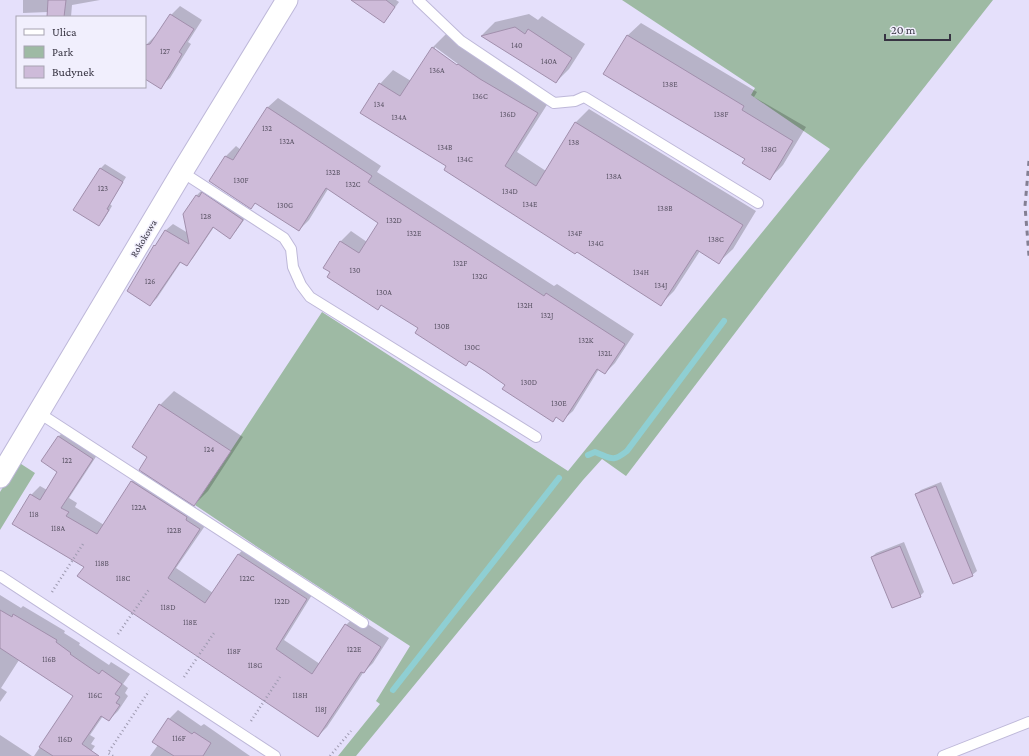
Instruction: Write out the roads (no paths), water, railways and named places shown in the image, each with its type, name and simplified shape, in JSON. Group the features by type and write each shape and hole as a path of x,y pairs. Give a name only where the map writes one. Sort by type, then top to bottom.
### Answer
{"street":[{"name":"Rokokowa","path":"0,477 182,172 288,0"}],"lane":[{"path":"418,0 461,42 554,103 575,101 584,97 589,99 758,203"},
{"path":"182,172 284,238 291,249 293,267 301,285 310,297 536,437"},
{"path":"39,413 363,624"},
{"path":"0,576 275,756"},
{"path":"943,756 1029,722"}],"waterway":[{"path":"588,455 595,452 615,458 627,451 724,321"},
{"path":"393,690 559,478"}],"railway":[{"path":"1029,161 1025,206 1029,256"}]}
